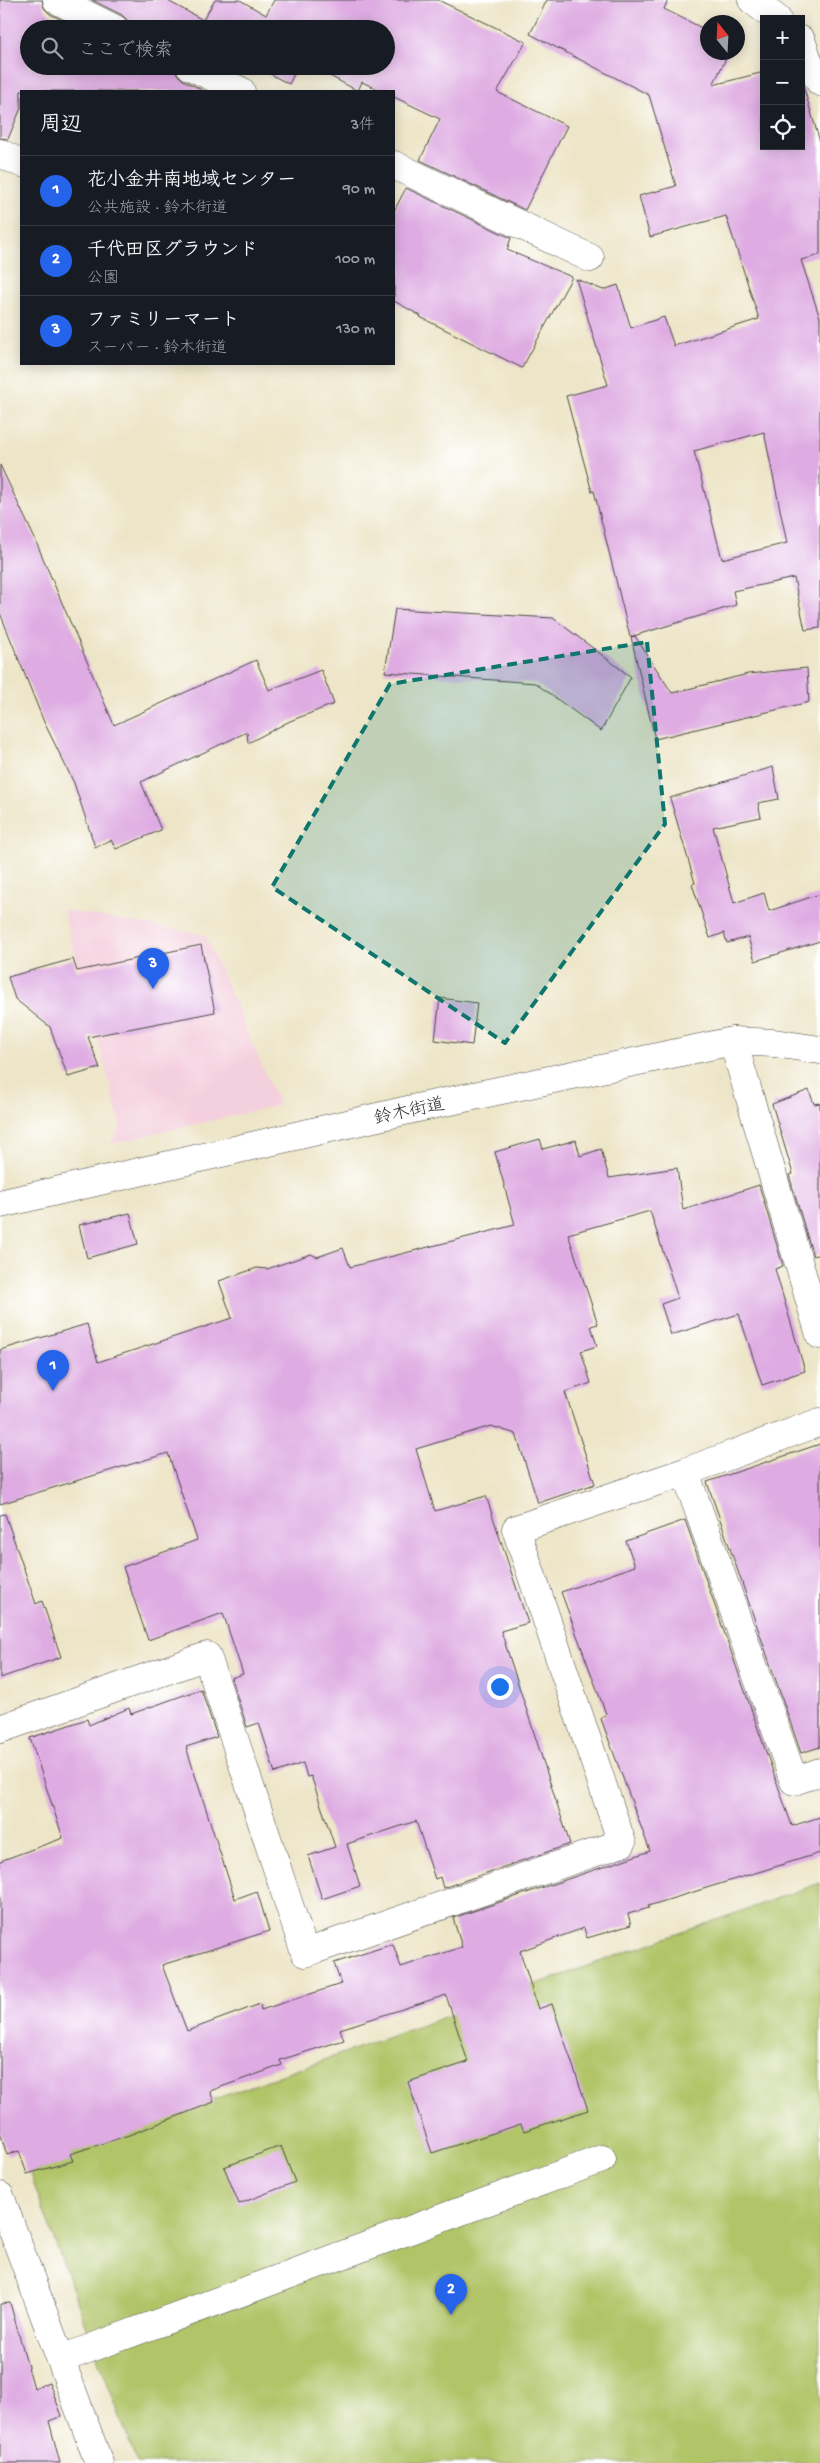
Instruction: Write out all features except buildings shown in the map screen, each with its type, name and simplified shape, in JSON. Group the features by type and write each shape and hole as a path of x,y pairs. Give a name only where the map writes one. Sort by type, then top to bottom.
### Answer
{"street":[{"path":"57,0 97,20"},
{"path":"752,0 772,15"},
{"path":"206,75 231,89"},
{"path":"0,153 20,163"},
{"path":"395,165 590,258"},
{"path":"733,1041 820,1335"},
{"name":"鈴木街道","path":"0,1204 417,1108 733,1041 774,1043 820,1050"},
{"path":"0,1729 207,1656 305,1952 622,1843 516,1529 685,1472 820,1422"},
{"path":"685,1472 794,1781 820,1772"},
{"path":"61,2359 602,2159"},
{"path":"0,2196 99,2463"}],"highlighted area":[{"path":"647,642 665,824 505,1043 272,887 390,684"}],"shaded area":[{"path":"63,910 205,935 279,1105 110,1144 121,1127"}],"green space":[{"path":"820,1883 820,2463 137,2463 27,2166"}],"place":[{"name":"ファミリーマート","path":"153,989"},
{"name":"花小金井南地域センター","path":"53,1391"},
{"name":"千代田区グラウンド","path":"451,2315"}]}
